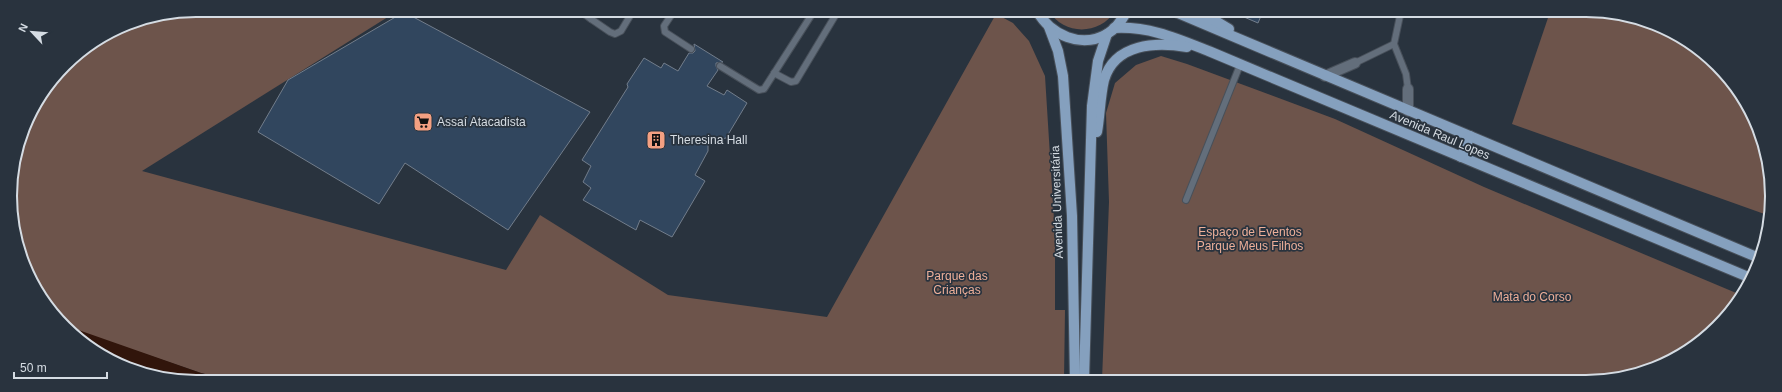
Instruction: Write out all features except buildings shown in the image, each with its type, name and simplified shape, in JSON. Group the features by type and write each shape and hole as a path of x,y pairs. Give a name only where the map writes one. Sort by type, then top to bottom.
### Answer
{"main road":[{"path":"1042,17 1049,27"},
{"name":"Avenida Universitária","path":"1079,375 1094,84 1098,61 1111,31 1123,17"},
{"name":"Avenida Raul Lopes","path":"1187,17 1755,256"},
{"path":"1209,17 1260,49"},
{"name":"Avenida Raul Lopes","path":"1049,27 1056,33 1068,38 1081,40 1093,39 1111,31 1141,28 1158,32 1211,52 1746,277"},
{"name":"Avenida Universitária","path":"1049,27 1058,51 1063,76 1072,216 1079,375"},
{"path":"1091,147 1096,138 1104,80 1109,69 1119,57 1130,50 1142,46 1158,44 1174,45 1211,52"},
{"path":"1461,157 1470,136"}],"street":[{"path":"1325,76 1355,63"},
{"path":"1408,90 1408,111"}],"lane":[{"path":"591,18 615,34 621,31 629,17"},
{"path":"670,17 664,26 664,32 692,49"},
{"path":"720,66 759,90 764,89 810,17"},
{"path":"774,73 791,82 796,81 834,17"},
{"path":"1400,17 1394,44 1406,74 1408,90"},
{"path":"1355,63 1394,44"},
{"path":"1186,200 1240,65"}],"green space":[{"name":"Parque das Crianças","path":"184,17 388,17 142,171 506,270 540,215 668,295 827,317 994,17 1002,17 1013,23 1029,41 1045,76 1055,236 1055,310 1065,310 1064,375 209,375 77,330 61,314 41,286 26,254 20,231 17,208 17,184 20,161 26,138 35,117 61,78 78,61 97,47 117,35 138,26 161,20"},
{"path":"1054,17 1110,17 1100,25 1082,29 1064,25"},
{"path":"1548,17 1598,17 1621,20 1644,26 1676,41 1704,61 1721,78 1735,97 1747,117 1756,138 1762,161 1765,184 1764,214 1512,124"},
{"name":"Espaço de Eventos Parque Meus Filhos","path":"1161,56 1187,64 1335,119 1484,187 1736,293 1713,323 1676,351 1644,366 1621,372 1598,375 1102,375 1109,202 1106,113 1115,83 1136,65"}],"shaded area":[{"path":"76,329 209,375 184,375 161,372 138,366 106,351"}],"place":[{"name":"Assaí Atacadista","path":"423,122"},
{"name":"Theresina Hall","path":"656,140"}],"park label":[{"name":"Mata do Corso","path":"1532,297"}]}
